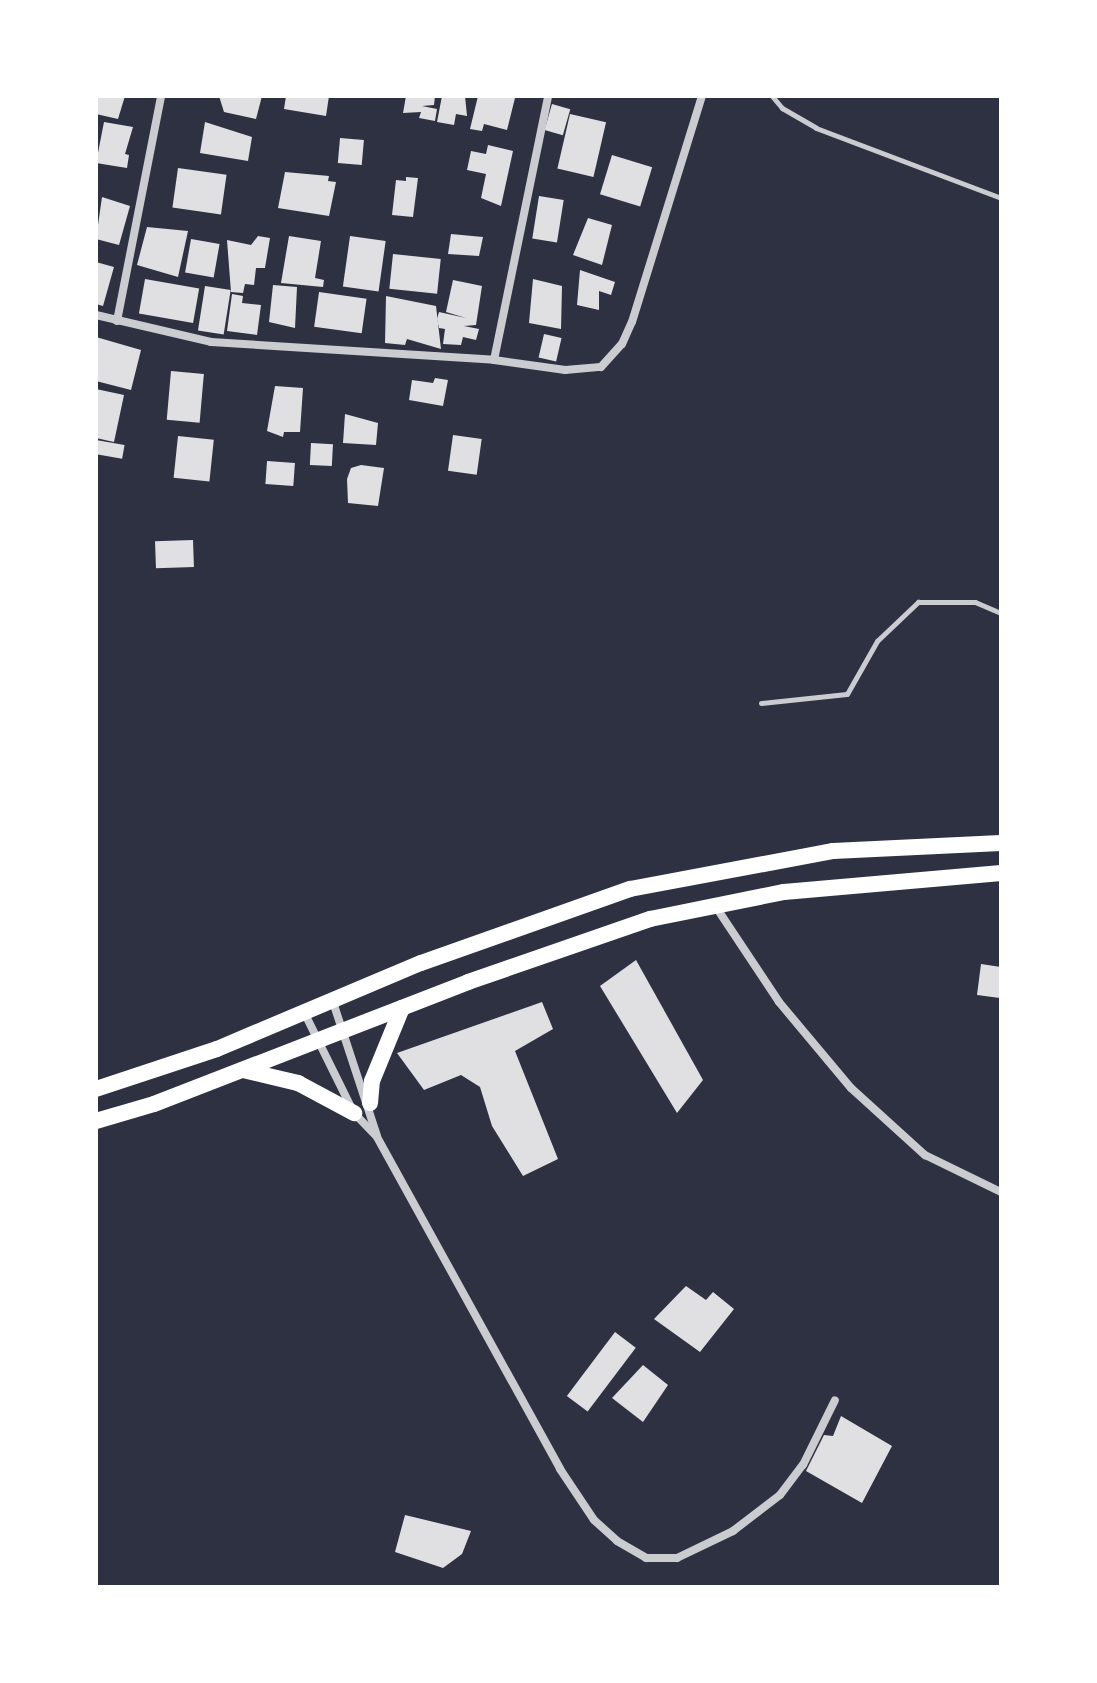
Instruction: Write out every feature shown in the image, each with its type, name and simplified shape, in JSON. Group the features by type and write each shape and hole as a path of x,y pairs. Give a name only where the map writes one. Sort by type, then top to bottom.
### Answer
{"main road":[{"path":"96,1089 217,1049 332,999 630,889 833,851 1001,843"},
{"path":"96,1121 316,1044 402,1008 597,935 784,892 1001,873"},
{"path":"370,1103 372,1081 402,1008"},
{"path":"242,1070 298,1083 354,1113"}],"street":[{"path":"117,321 161,96"},
{"path":"494,360 548,96"},
{"path":"96,315 211,342 494,360 584,371 613,357 632,322 702,96"},
{"path":"715,906 779,1002 851,1088 925,1155 1001,1192"},
{"path":"332,999 370,1103 377,1137"},
{"path":"303,1011 316,1044 354,1113 377,1137 576,1496 617,1541 646,1558 677,1558 733,1531 780,1495 803,1465 835,1400"}],"lane":[{"path":"772,96 782,108 816,128 1001,198"},
{"path":"761,703 847,694 877,641 918,602 975,602 1001,613"}],"building":[{"path":"96,96 125,96 118,119 96,114"},
{"path":"219,96 262,96 256,119 224,112"},
{"path":"286,96 329,96 326,116 284,109"},
{"path":"406,96 435,96 434,105 422,106 437,109 435,121 419,118 421,112 403,113"},
{"path":"442,96 465,96 467,116 456,114 454,125 437,122"},
{"path":"478,96 515,98 507,130 484,124 482,131 470,129"},
{"path":"552,104 570,109 563,135 545,130"},
{"path":"570,114 606,122 593,177 557,169"},
{"path":"104,122 133,127 125,154 129,155 127,168 96,163"},
{"path":"205,122 252,137 248,161 200,153"},
{"path":"340,138 364,140 362,165 338,163"},
{"path":"488,145 513,151 501,206 481,198 486,174 467,170 471,151 486,154"},
{"path":"612,155 652,167 640,206 600,194"},
{"path":"178,168 227,175 221,214 172,208"},
{"path":"285,172 329,176 328,181 336,182 329,216 278,208"},
{"path":"406,177 418,178 413,217 392,215 396,180 406,181"},
{"path":"539,196 564,200 557,242 532,238"},
{"path":"102,197 130,206 119,245 96,239"},
{"path":"588,218 612,225 602,265 573,255"},
{"path":"147,227 188,231 178,277 137,265"},
{"path":"451,234 483,237 479,256 448,254"},
{"path":"258,236 270,238 265,268 256,268 254,285 245,284 243,293 231,292 227,240 251,245"},
{"path":"289,236 321,241 315,278 324,280 323,287 281,283"},
{"path":"350,236 386,241 379,292 343,287"},
{"path":"191,239 220,244 214,278 185,272"},
{"path":"393,254 441,259 437,294 389,289"},
{"path":"96,262 114,267 103,306 96,304"},
{"path":"580,270 615,282 611,295 599,291 599,310 577,305"},
{"path":"145,279 199,289 193,323 139,313"},
{"path":"533,279 562,286 561,329 529,323"},
{"path":"453,280 482,286 476,325 464,326 479,329 476,340 463,337 461,345 443,344 445,329 439,328 437,319 439,312 466,318 446,312"},
{"path":"273,285 297,287 295,328 269,322"},
{"path":"205,286 231,290 224,335 198,330"},
{"path":"319,292 367,299 362,333 314,327"},
{"path":"232,294 243,296 242,303 261,305 257,335 227,331"},
{"path":"386,296 436,306 441,349 407,339 405,345 385,343"},
{"path":"544,334 562,338 556,361 539,357"},
{"path":"96,337 141,350 131,390 96,381"},
{"path":"171,371 204,374 200,423 167,420"},
{"path":"435,378 448,380 443,406 409,400 412,380 433,383"},
{"path":"275,386 303,388 300,432 284,432 283,437 267,431"},
{"path":"96,389 124,395 114,442 96,438"},
{"path":"345,414 378,423 376,445 343,443"},
{"path":"453,435 482,439 477,475 448,471"},
{"path":"178,436 214,440 209,482 174,478"},
{"path":"96,440 125,445 122,459 96,454"},
{"path":"311,443 333,444 332,466 310,465"},
{"path":"267,461 295,463 293,486 265,484"},
{"path":"361,465 384,468 378,506 348,503 347,479 351,468"},
{"path":"193,540 194,567 156,568 155,541"},
{"path":"636,960 703,1080 677,1113 600,986"},
{"path":"981,964 1001,967 1000,998 977,995"},
{"path":"542,1002 553,1029 515,1051 558,1159 523,1176 492,1126 480,1087 461,1075 424,1090 397,1053"},
{"path":"686,1286 706,1300 713,1292 734,1309 700,1352 654,1319"},
{"path":"615,1332 636,1348 588,1412 567,1396"},
{"path":"643,1365 668,1385 643,1422 612,1398"},
{"path":"841,1416 892,1446 862,1503 806,1471 824,1435 833,1436"},
{"path":"405,1515 471,1531 462,1554 443,1568 395,1552"}]}
